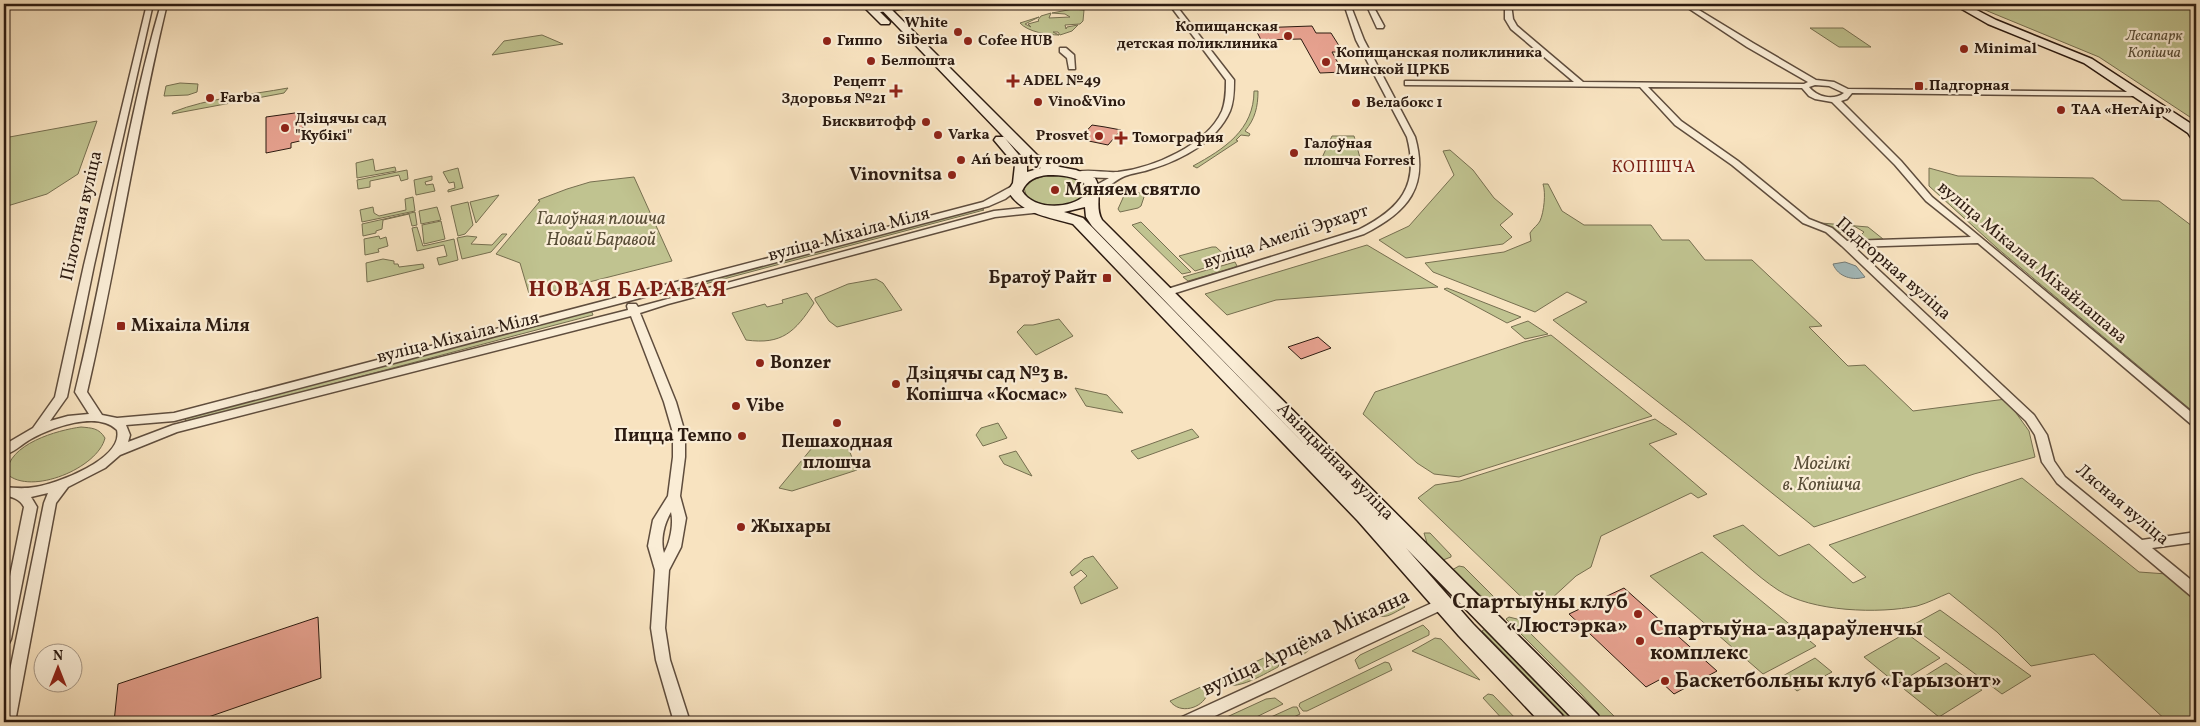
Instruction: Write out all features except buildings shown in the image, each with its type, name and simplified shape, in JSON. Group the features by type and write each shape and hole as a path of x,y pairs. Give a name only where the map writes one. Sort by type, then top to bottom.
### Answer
{"main road":[{"path":"1958,4 1992,22 2088,61 2192,130 2196,136"},
{"path":"877,7 1030,157 1058,170 1079,174 1090,181 1092,194 1083,204 1074,207 1045,209"},
{"path":"877,7 980,116 1021,165 1016,194 1020,200 1030,206 1045,209 1078,221 1365,516 1466,630 1554,722"},
{"path":"1018,184 1035,174 1058,170"},
{"name":"Авіяцыйная вуліца","path":"1092,194 1093,217 1097,223 1590,722"},
{"path":"1443,603 1464,593"}],"street":[{"name":"Пілотная вуліца","path":"38,430 61,397 150,4"},
{"name":"Пілотная вуліца","path":"97,417 81,392 95,338 136,121 164,4"},
{"path":"877,7 921,4"},
{"path":"1079,174 1121,174 1159,163 1188,149 1210,133 1226,111 1230,80 1172,4"},
{"name":"вуліца Амеліі Эрхарт","path":"1165,293 1361,232 1387,218 1404,202 1413,183 1416,171 1415,149 1360,40 1346,4"},
{"path":"1369,4 1380,26"},
{"path":"1508,4 1508,19 1514,27 1581,84"},
{"path":"1685,4 1814,82 1832,84 1846,91 2136,94"},
{"path":"1063,50 1071,57 1072,67"},
{"path":"1408,83 1804,86 1814,82"},
{"name":"Падгорная вуліца","path":"1641,84 1678,123 1735,163 1806,221 1829,230 1845,244 2030,418 2041,435"},
{"path":"1804,86 1809,93 1834,99 1846,97 1848,94 1846,91"},
{"name":"вуліца Мікалая Міхайлашава","path":"1834,99 1898,163 1929,199 2196,422"},
{"path":"122,123 136,121"},
{"path":"1092,194 1121,174"},
{"name":"вуліца Міхаіла Міля","path":"97,417 116,422 174,417 986,204 1002,197 1018,184"},
{"name":"вуліца Міхаіла Міля","path":"66,483 100,465 115,452 173,429 634,312 664,302 994,214 1045,209"},
{"path":"1845,244 1980,240"},
{"path":"629,298 676,417 680,450 674,496 679,518 675,542 662,570 658,606 659,637 663,660 682,722"},
{"path":"4,451 38,430 58,423 97,417"},
{"path":"115,452 122,443 124,434 122,427 116,422"},
{"name":"Лясная вуліца","path":"2041,435 2048,462 2061,480 2196,592"},
{"path":"9,492 34,492 66,483"},
{"path":"6,722 50,503 52,497 66,483"},
{"path":"4,639 31,507 26,499 9,492"},
{"path":"662,570 655,546 660,520 674,496"},
{"path":"2140,545 2196,537"},
{"name":"вуліца Арцёма Мікаяна","path":"1187,722 1443,603"}],"green space":[{"name":"Лесапарк Копішча","path":"1975,4 2158,4 2196,10 2196,121 2099,57 1985,10"},
{"path":"1073,9 1084,10 1083,21 1080,24 1065,25 1066,29 1067,27 1078,25 1072,31 1060,35 1058,32 1053,32 1059,35 1033,31 1020,23 1039,17 1025,24 1031,27 1028,24 1039,21 1041,16 1051,13 1049,18 1070,17 1065,14 1052,13"},
{"path":"1810,28 1843,28 1871,47 1839,47"},
{"path":"542,35 563,44 492,55 504,41"},
{"path":"180,83 198,84 197,92 188,95 164,96 166,86"},
{"path":"288,88 284,93 172,114 200,103"},
{"path":"1254,91 1258,91 1254,117 1245,131 1250,134 1249,136 1241,135 1236,140 1238,141 1197,168 1193,166 1216,153 1235,137 1249,117 1253,105"},
{"path":"97,121 78,174 47,194 4,207 4,138"},
{"path":"1332,136 1354,136 1362,165 1320,162"},
{"path":"1450,150 1473,170 1494,198 1513,214 1500,225 1512,237 1503,244 1406,258 1379,240 1409,226 1454,175 1443,151"},
{"path":"373,159 375,171 395,167 396,171 357,178 356,163"},
{"path":"458,168 463,188 448,192 448,190 455,188 454,182 449,183 443,172"},
{"path":"1929,168 1958,176 2093,178 2122,200 2159,201 2196,229 2196,414 1997,248 1929,186"},
{"path":"407,170 408,179 401,181 399,175 370,181 370,187 358,189 357,180"},
{"path":"1048,175 1074,177 1085,187 1085,194 1072,203 1057,206 1041,204 1027,198 1024,188 1032,180"},
{"path":"432,176 432,180 425,182 426,185 433,184 435,191 416,195 414,180"},
{"name":"Галоўная плошча Новай Баравой","path":"634,177 672,261 530,297 520,263 496,254 540,201 538,200 590,182"},
{"name":"Могілкі в. Копішча","path":"1543,184 1548,184 1562,211 1584,225 1651,225 1662,240 1689,240 1705,260 1752,260 1822,326 1809,327 1848,366 1865,365 1913,411 2006,399 2029,431 2035,457 1974,474 1814,527 1553,320 1587,302 1567,292 1535,312 1433,272 1425,263 1504,252 1531,241 1530,233 1539,222 1543,213"},
{"path":"1127,189 1140,193 1144,197 1141,206 1138,208 1120,212 1118,209"},
{"path":"499,195 476,223 470,202"},
{"path":"413,197 415,211 362,222 360,210 373,207 374,213 379,216 406,210 405,199"},
{"path":"468,202 473,225 465,234 458,236 451,206"},
{"path":"437,207 441,220 421,224 419,211"},
{"path":"981,208 984,210 667,294 665,292"},
{"path":"415,212 417,225 412,226 409,214 383,220 382,229 376,231 376,233 363,236 362,224"},
{"path":"441,221 445,239 424,244 422,225"},
{"path":"1141,222 1191,272 1182,274 1132,225"},
{"path":"1821,223 1868,227 1883,239 1857,239 1864,232 1854,226 1839,226 1841,233"},
{"path":"417,227 423,246 454,239 458,260 439,265 437,258 447,256 444,245 417,251 412,228"},
{"path":"502,234 507,234 491,252 462,259 457,238 477,237 471,244 492,245"},
{"path":"379,236 380,239 386,237 388,246 378,249 379,252 365,255 364,239"},
{"path":"1367,245 1438,287 1276,300 1227,315 1205,294"},
{"path":"1216,247 1230,260 1195,271 1179,256"},
{"path":"383,259 394,261 394,264 398,264 399,267 423,264 424,268 367,282 366,263"},
{"path":"1235,262 1237,266 1233,268 1188,281 1183,277"},
{"path":"876,279 883,283 902,310 837,327 829,321 815,300 815,298 848,284"},
{"path":"1447,288 1521,317 1507,323 1444,289"},
{"path":"807,293 814,303 794,329 778,338 758,341 746,340 732,313 765,304 767,307 783,303 782,300"},
{"path":"591,310 593,315 185,423 186,416"},
{"path":"1059,319 1073,336 1036,355 1017,332 1024,325 1033,325"},
{"path":"1528,321 1548,334 1525,339 1511,327"},
{"path":"1551,335 1652,416 1459,477 1434,474 1417,463 1363,414 1375,392 1524,342"},
{"path":"1075,388 1107,395 1123,413 1086,406"},
{"path":"1655,419 1677,434 1649,444 1707,494 1698,498 1691,493 1601,536 1591,567 1576,576 1537,612 1418,498 1435,485 1460,481"},
{"path":"998,423 1007,438 983,446 976,435 981,428"},
{"path":"81,427 98,430 105,438 100,449 77,468 62,476 31,482 18,480 7,474 9,463 15,454 35,440 60,431"},
{"path":"1192,429 1199,437 1138,459 1131,451"},
{"path":"821,437 845,440 857,470 792,491 779,488"},
{"path":"1016,451 1032,476 1004,464 999,456"},
{"path":"2022,478 2139,572 2167,574 2196,601 2196,722 2168,722 2094,654 2031,666 1997,632 1949,593 1929,602 1902,609 1846,609 1809,603 1792,597 1769,584 1713,536 1743,525 1779,556 1809,544 1853,583 1866,577 1829,545"},
{"path":"1424,533 1430,533 1451,557 1443,560 1427,543"},
{"path":"1702,552 1816,646 1763,674 1650,576"},
{"path":"1093,556 1118,588 1081,604 1074,587 1087,576 1081,570 1072,576 1070,572 1084,559"},
{"path":"1459,566 1464,567 1500,603 1500,606 1496,609 1452,570"},
{"path":"1396,597 1405,607 1387,616 1379,616 1370,609"},
{"path":"1940,610 2031,676 2002,694 1911,626"},
{"path":"1509,617 1521,620 1528,631 1620,722 1605,722 1582,695 1506,619"},
{"path":"1423,625 1429,631 1429,635 1359,669 1355,660 1360,655"},
{"path":"1485,629 1575,722 1571,722 1482,631"},
{"path":"1906,633 1940,658 1897,684 1864,657"},
{"path":"1435,638 1441,639 1480,680 1412,651"},
{"path":"1305,639 1310,649 1303,655 1292,654 1286,648"},
{"path":"1275,653 1280,661 1278,667 1255,679 1238,685 1230,685 1223,684 1217,679"},
{"path":"1815,658 1832,672 1797,691 1781,677"},
{"path":"1385,662 1389,663 1392,670 1307,711 1303,711 1299,706 1300,703"},
{"path":"1946,663 1982,690 1939,717 1904,689"},
{"path":"1203,686 1207,695 1196,706 1185,709 1179,708 1170,701"},
{"path":"1488,694 1493,695 1519,722 1505,722 1483,698"},
{"path":"1275,698 1283,704 1246,722 1216,722 1266,699"},
{"path":"1293,707 1297,707 1300,714 1284,722 1260,722"}],"water":[{"path":"1845,262 1856,266 1865,277 1851,278 1838,272 1833,264"}],"place":[{"name":"White Siberia","path":"958,32"},
{"name":"Копищанская детская поликлиника","path":"1288,36"},
{"name":"Гиппо","path":"827,41"},
{"name":"Cofee HUB","path":"968,41"},
{"name":"Minimal","path":"1964,49"},
{"name":"Белпошта","path":"871,61"},
{"name":"Копищанская поликлиника Минской ЦРКБ","path":"1326,62"},
{"name":"ADEL №49","path":"1013,81"},
{"name":"Падгорная","path":"1919,86"},
{"name":"Рецепт Здоровья №21","path":"896,91"},
{"name":"Farba","path":"210,98"},
{"name":"Vino&Vino","path":"1038,102"},
{"name":"Велабокс 1","path":"1356,103"},
{"name":"ТАА «НетАір»","path":"2061,110"},
{"name":"Бисквитофф","path":"926,122"},
{"name":"Дзіцячы сад \"Кубікі\"","path":"285,128"},
{"name":"Varka","path":"938,135"},
{"name":"Prosvet","path":"1099,136"},
{"name":"Томография","path":"1121,138"},
{"name":"Галоўная плошча Forrest","path":"1294,153"},
{"name":"Ań beauty room","path":"961,160"},
{"name":"Vinovnitsa","path":"952,175"},
{"name":"Мяняем святло","path":"1055,190"},
{"name":"Братоў Райт","path":"1107,278"},
{"name":"Міхаіла Міля","path":"121,326"},
{"name":"Bonzer","path":"760,363"},
{"name":"Дзіцячы сад №3 в. Копішча «Космас»","path":"896,384"},
{"name":"Vibe","path":"736,406"},
{"name":"Пешаходная плошча","path":"837,423"},
{"name":"Пицца Темпо","path":"742,436"},
{"name":"Жыхары","path":"741,527"},
{"name":"Cпартыўны клуб «Люстэрка»","path":"1638,614"},
{"name":"Спартыўна-аздараўленчы комплекс","path":"1640,641"},
{"name":"Баскетбольны клуб «Гарызонт»","path":"1665,681"}],"district":[{"name":"КОПІШЧА","path":"1654,168"},
{"name":"НОВАЯ БАРАВАЯ","path":"628,290"}]}
